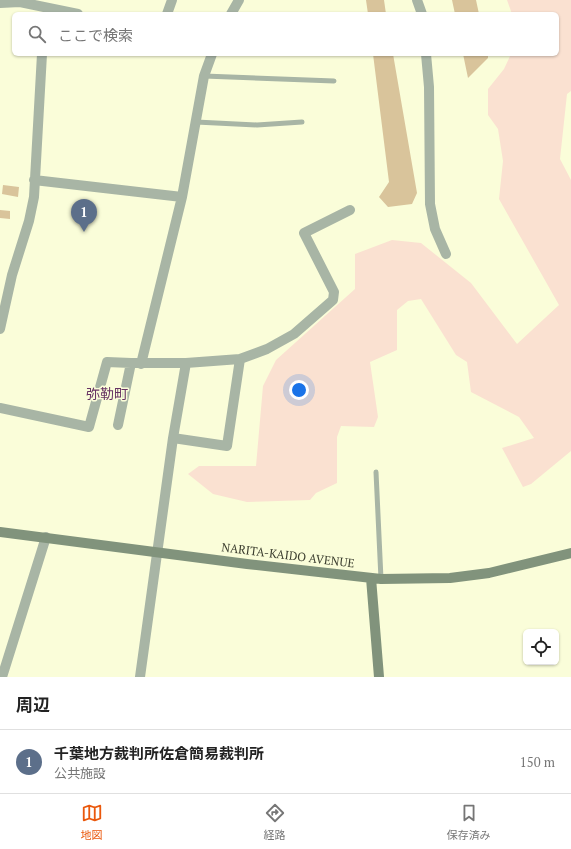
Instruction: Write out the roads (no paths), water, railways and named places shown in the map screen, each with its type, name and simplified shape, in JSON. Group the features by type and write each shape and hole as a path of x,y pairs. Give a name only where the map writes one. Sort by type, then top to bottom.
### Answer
{"street":[{"path":"168,12 172,0"},
{"path":"233,12 239,0"},
{"path":"417,0 421,12"},
{"path":"0,3 20,2 69,12"},
{"path":"0,327 12,275 29,221 34,197 42,56"},
{"path":"118,425 182,196 204,76 211,56"},
{"path":"426,56 429,87 430,204 435,229 446,254"},
{"path":"34,180 182,196"},
{"path":"0,408 89,427 107,362 186,363 240,359 267,349 294,334 333,300 334,292 304,233 350,210"},
{"path":"172,438 227,446 240,359"},
{"path":"140,677 158,552 172,438 186,363"},
{"name":"NARITA-KAIDO AVENUE","path":"0,532 376,579 450,578 489,573 571,553"},
{"path":"2,677 46,538"},
{"path":"376,579 379,677"}],"lane":[{"path":"204,76 334,81"},
{"path":"196,122 257,125 302,122"},
{"path":"376,472 376,579"}],"place":[{"name":"千葉地方裁判所佐倉簡易裁判所","path":"84,232"}],"district":[{"name":"弥勒町","path":"107,393"}]}
